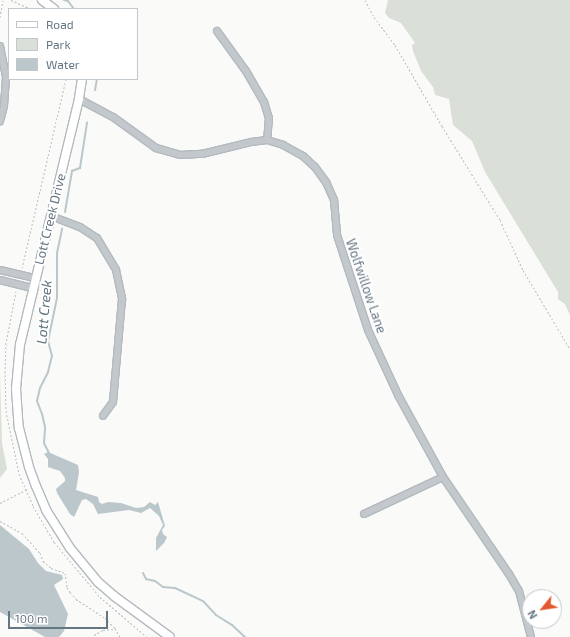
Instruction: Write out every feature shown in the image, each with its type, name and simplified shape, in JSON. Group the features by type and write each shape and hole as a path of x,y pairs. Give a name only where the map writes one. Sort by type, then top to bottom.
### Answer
{"street":[{"path":"42,0 53,8"},
{"path":"218,31 246,71 264,102 269,118 267,140"},
{"path":"0,46 6,77 4,106 0,121"},
{"name":"Lott Creek Drive","path":"82,80 79,99 20,344 16,389 19,428 29,467 36,486 58,529 83,565 114,596 170,637"},
{"name":"Wolfwillow Lane","path":"79,99 113,117 156,148 180,155 202,154 251,142 267,140 284,145 303,156 315,167 326,182 334,200 337,235 368,330 398,395 443,477 515,585 528,620 531,637"},
{"path":"51,216 80,227 97,238 116,270 122,299 113,402 103,416"},
{"path":"0,270 36,278"},
{"path":"0,280 33,288"},
{"path":"364,514 443,477"}],"path":[{"path":"0,17 3,0"},
{"path":"11,0 28,8"},
{"path":"365,0 374,18 395,45 442,126 500,220 527,276 570,349"},
{"path":"20,275 66,80"},
{"path":"18,284 6,343 4,371 6,411 14,454 25,490 39,518 54,542 77,572 100,597 147,637"},
{"path":"0,503 36,486"},
{"path":"0,521 22,533 51,568 65,573 67,587 76,599 105,618 115,628 120,637"},
{"path":"94,635 103,630 115,628"}],"green space":[{"path":"388,0 570,0 570,315 565,304 558,299 558,292 485,172 472,141 453,125 449,99 435,95 433,87 421,71 413,51 412,45 415,43 401,23 389,18 385,13"},
{"path":"0,373 2,443 7,469 0,478"}],"water":[{"path":"48,452 78,465 79,472 76,490 98,497 99,502 102,504 108,502 121,503 136,508 144,507 150,502 155,505 158,502 165,526 162,530 163,534 167,537 164,543 156,551 156,538 163,525 159,516 150,508 141,513 129,510 98,514 93,504 86,499 82,500 74,517 70,514 56,489 65,481 65,478 60,471 48,467 48,459 44,454"},
{"path":"0,525 29,549 38,563 46,571 62,575 63,579 54,585 68,614 64,631 59,637 45,637 0,612"}],"waterway":[{"path":"64,0 68,1 73,8"},
{"path":"95,90 97,80"},
{"name":"Lott Creek","path":"65,212 72,171 80,168 87,123"},
{"name":"Lott Creek","path":"49,453 44,443 45,427 37,401 40,388 48,372 52,356 48,341 57,298 57,253 62,229"},
{"name":"Lott Creek","path":"143,573 146,579 155,581 163,587 175,588 203,601 216,615 232,625 245,637"}]}
